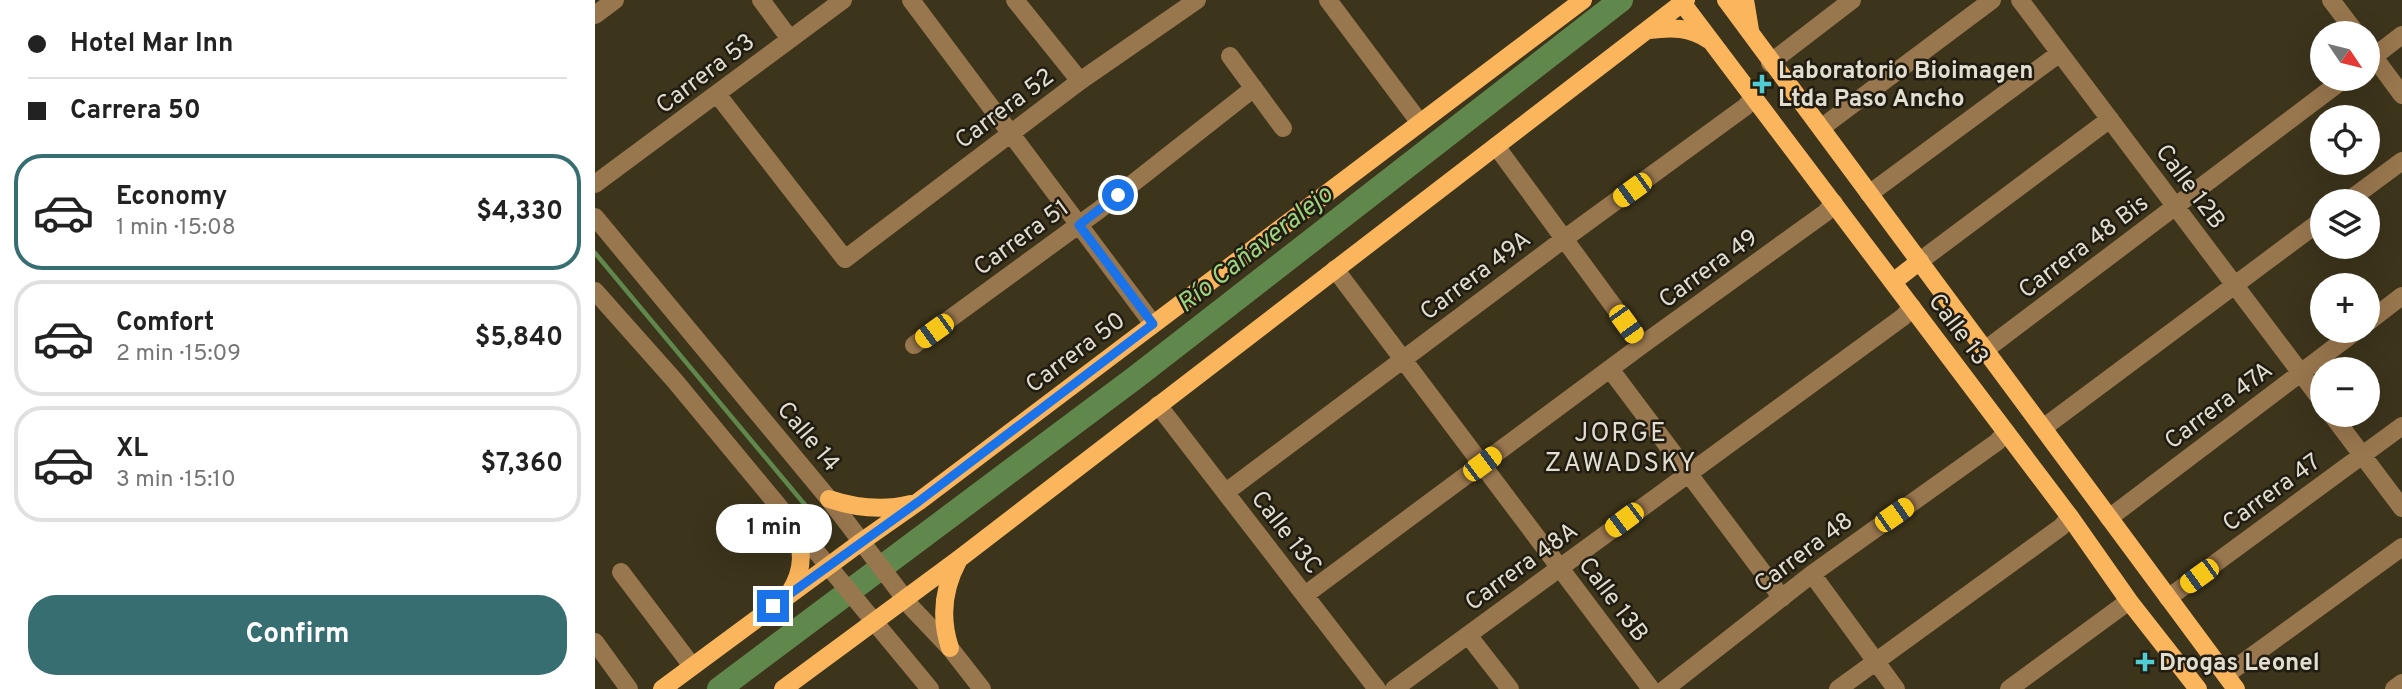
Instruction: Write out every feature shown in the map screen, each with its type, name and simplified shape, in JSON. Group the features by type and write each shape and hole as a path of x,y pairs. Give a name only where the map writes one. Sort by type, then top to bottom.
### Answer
{"main road":[{"path":"1547,27 1568,0"},
{"name":"Carrera 50","path":"662,689 789,595 864,546 918,502 1583,0"},
{"name":"Calle 13","path":"1726,0 1770,63 2231,682"},
{"path":"1745,0 1752,36"},
{"path":"783,689 872,618 959,559 1682,1"},
{"name":"Calle 13","path":"1682,1 2070,517 2129,601 2198,689"},
{"path":"1647,30 1680,28 1715,44"},
{"path":"1893,282 1920,261"},
{"path":"829,499 854,506 880,508 918,502"},
{"path":"789,595 796,583 801,563 800,540 793,526"},
{"path":"950,648 945,628 944,601 949,579 959,559"}],"street":[{"path":"595,15 615,0"},
{"path":"761,0 790,39"},
{"name":"Carrera 53","path":"595,184 843,0"},
{"path":"911,0 1153,324"},
{"path":"1015,0 1080,81"},
{"name":"Carrera 52","path":"717,94 845,259 1080,81 1197,0"},
{"path":"1328,0 1420,123"},
{"path":"1770,63 1852,0"},
{"path":"1821,128 1992,0"},
{"name":"Calle 12B","path":"2020,0 2310,385"},
{"path":"2331,0 2347,21"},
{"path":"2380,49 2402,35"},
{"path":"1869,194 2060,53"},
{"path":"1230,56 1283,128"},
{"path":"2380,68 2402,95"},
{"name":"Carrera 51","path":"914,345 1079,225 1254,88"},
{"name":"Carrera 48 Bis","path":"1985,350 2328,91"},
{"name":"Carrera 49A","path":"1226,492 1745,107 1754,97"},
{"path":"1920,261 2110,119"},
{"path":"1496,146 1642,345"},
{"path":"2364,189 2402,161"},
{"name":"Carrera 49","path":"1305,595 1825,213 1834,203"},
{"name":"Calle 14","path":"595,217 829,499 903,596 950,648 982,689"},
{"path":"2043,428 2310,229"},
{"name":"Calle 13B","path":"1335,269 1651,689"},
{"path":"595,290 675,381 930,689"},
{"path":"2380,313 2402,296"},
{"name":"Carrera 48A","path":"1394,689 1903,317 1912,307"},
{"name":"Carrera 47A","path":"2109,517 2340,343"},
{"path":"1610,369 1782,598"},
{"name":"Calle 13C","path":"1158,405 1377,689"},
{"name":"Carrera 47","path":"2168,598 2402,426"},
{"path":"2341,427 2402,508"},
{"name":"Carrera 48","path":"1665,689 1812,574 1997,442 2006,432"},
{"path":"1838,689 2061,527 2070,517"},
{"path":"2231,682 2402,547"},
{"path":"621,572 692,666"},
{"path":"1812,574 1896,689"},
{"path":"2009,689 2129,601"},
{"path":"1468,635 1510,689"},
{"path":"595,642 629,689"},
{"path":"2394,689 2402,683"}],"waterway":[{"name":"Río Cañaveralejo","path":"719,689 1136,377 1621,0"},
{"path":"595,253 811,512"}],"place":[{"name":"Laboratorio Bioimagen Ltda Paso Ancho","path":"1762,84"},
{"name":"Drogas Leonel","path":"2145,662"}],"district":[{"name":"JORGE ZAWADSKY","path":"1621,447"}],"route":[{"path":"773,606 918,502 1153,324 1079,225 1118,195"}]}
